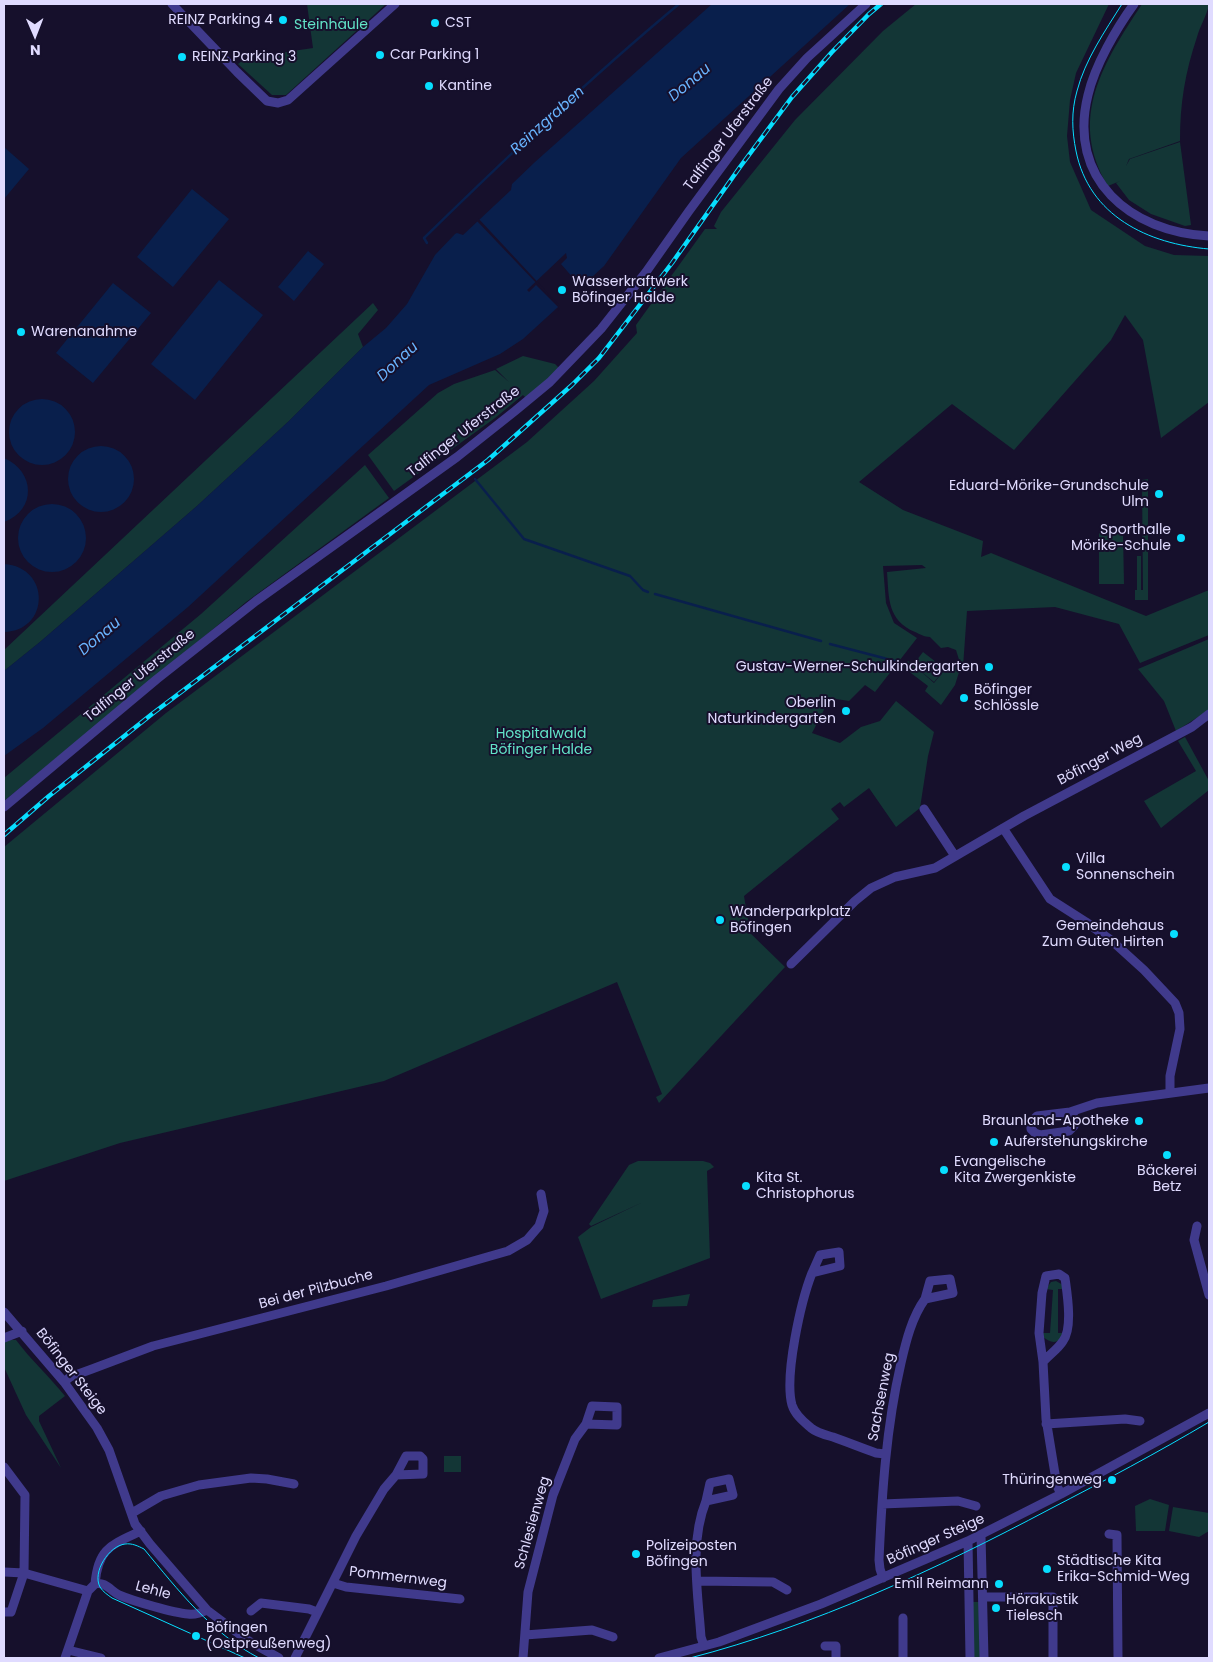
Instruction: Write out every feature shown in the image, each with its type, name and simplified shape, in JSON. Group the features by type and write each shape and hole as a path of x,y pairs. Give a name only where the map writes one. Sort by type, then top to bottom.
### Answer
{"street":[{"path":"172,4 267,101 278,103 288,100 395,4"},
{"name":"Talfinger Uferstraße","path":"4,806 157,679 256,601 449,462 515,412 550,382 601,330 646,272 694,203 779,89 807,58 866,4"},
{"path":"1134,4 1109,45 1088,95 1084,134 1087,152 1103,187 1118,203 1138,218 1187,234 1209,236"},
{"name":"Böfinger Weg","path":"791,964 855,901 871,888 895,877 935,868 1024,816 1192,727 1209,714"},
{"path":"924,809 955,856"},
{"path":"1003,828 1048,896 1055,903 1086,922 1117,945 1173,1000 1179,1013 1180,1029 1170,1076 1170,1093"},
{"path":"1073,1111 1074,1126 1069,1131 1040,1135 1031,1129 1031,1122 1036,1117 1073,1111 1097,1103 1209,1088"},
{"name":"Bei der Pilzbuche","path":"64,1382 70,1377 153,1346 386,1286 508,1251 527,1240 539,1226 544,1211 541,1194"},
{"path":"1197,1226 1194,1240 1209,1295"},
{"path":"812,1272 802,1304 795,1344 790,1392 793,1407 804,1422 814,1430 876,1453 885,1454"},
{"path":"1043,1362 1064,1340 1068,1312 1065,1278 1059,1274 1046,1276 1039,1334 1043,1362 1046,1424 1057,1486 1061,1494"},
{"name":"Sachsenweg","path":"883,1578 879,1560 885,1454 905,1347 914,1317 925,1299"},
{"name":"Böfinger Steige","path":"4,1312 64,1382 98,1428 109,1450 135,1524 173,1572 207,1610 247,1640 279,1658"},
{"path":"4,1338 22,1331"},
{"path":"1040,1342 1049,1346 1059,1346"},
{"name":"Böfinger Steige","path":"659,1658 704,1646 821,1604 968,1541 1061,1494 1209,1413"},
{"path":"1046,1424 1125,1419 1140,1421"},
{"name":"Schlesienweg","path":"523,1658 528,1592 553,1495 575,1439 586,1424"},
{"path":"4,1468 26,1494 24,1573 11,1612 4,1612"},
{"name":"Pommernweg","path":"295,1658 316,1612 334,1582 371,1510 384,1489 396,1475"},
{"path":"132,1513 161,1496 198,1485 251,1478 267,1478 294,1484"},
{"path":"882,1504 958,1500 976,1506"},
{"path":"704,1646 698,1581 698,1529 700,1516 706,1501"},
{"path":"102,1658 67,1654 88,1591 95,1584 96,1568 104,1553 112,1544 141,1531"},
{"path":"1109,1534 1117,1535 1118,1658"},
{"path":"981,1535 984,1658"},
{"path":"968,1541 970,1658"},
{"path":"4,1572 24,1573 88,1591"},
{"path":"698,1581 773,1582 787,1590"},
{"name":"Pommernweg","path":"334,1582 346,1588 460,1599"},
{"name":"Lehle","path":"95,1584 104,1584 117,1594 129,1599 187,1614 199,1614 207,1610"},
{"path":"983,1597 1053,1597 1054,1658"},
{"path":"251,1611 261,1603 309,1608 316,1612"},
{"path":"903,1618 903,1658"},
{"path":"525,1635 592,1630 613,1637"},
{"path":"825,1646 836,1646 836,1658"}],"green space":[{"name":"Steinhäule","path":"307,4 386,4 286,95 272,95 238,64 246,58 313,48"},
{"name":"Hospitalwald Böfinger Halde","path":"916,4 1109,4 1076,73 1070,100 1067,136 1070,162 1091,210 1145,246 1174,255 1209,256 1209,402 1161,438 1143,340 1125,315 1111,340 1014,450 952,404 859,482 903,510 983,541 981,557 991,553 1146,616 1209,590 1209,635 1140,663 1119,624 1055,607 967,611 963,667 956,650 948,647 941,648 930,637 906,627 894,615 891,607 887,572 926,568 922,565 883,566 886,603 894,623 917,638 875,692 865,685 849,701 830,698 812,733 840,743 861,727 880,721 896,701 934,732 928,756 920,808 896,827 869,788 844,807 840,802 831,809 839,819 744,896 748,920 739,925 745,928 785,967 659,1103 656,1097 662,1094 617,982 384,1081 120,1143 4,1181 4,847 166,713 527,442 594,381 637,333 636,325 705,229 717,229 714,226 721,212 795,120 883,31"},
{"path":"1142,4 1209,4 1198,33 1186,76 1182,101 1180,141 1129,159 1126,166 1130,159 1180,142 1191,225 1185,226 1151,214 1129,200 1116,183 1120,181 1108,186 1096,161 1091,137 1091,114 1095,91 1115,47"},
{"path":"373,303 378,310 358,334 363,347 289,421 197,506 4,671 4,650"},
{"path":"523,356 555,364 559,368 527,399 523,395 495,418 394,491 368,455 438,393 454,384 495,370 509,382 496,369"},
{"path":"365,465 389,498 246,602 4,801 4,778 201,614"},
{"path":"1148,479 1148,600 1135,600 1135,590 1137,590 1137,556 1141,556 1141,590 1143,590 1142,480"},
{"path":"1099,533 1123,533 1124,584 1099,584"},
{"path":"1209,639 1209,710 1176,731 1164,701 1138,669"},
{"path":"923,652 945,669 934,682 918,669 934,683 951,662 960,669 955,685 941,705 925,691 928,686 903,667 908,661 913,665"},
{"path":"1185,737 1209,781 1209,790 1161,828 1144,801 1196,771 1178,741"},
{"path":"638,1161 703,1161 710,1163 714,1167 707,1171 710,1258 601,1299 578,1237 591,1227 643,1202 591,1226 589,1224 629,1165"},
{"path":"1056,1281 1063,1285 1063,1289 1058,1289 1058,1333 1063,1333 1059,1341 1054,1342 1043,1337 1043,1333 1050,1333 1053,1290 1046,1289 1051,1282"},
{"path":"690,1294 687,1306 652,1307 653,1300"},
{"path":"16,1340 65,1396 39,1416 39,1421 61,1468 26,1415 4,1367 4,1341"},
{"path":"444,1456 461,1456 461,1472 444,1472"},
{"path":"1150,1499 1169,1505 1165,1531 1136,1531 1135,1506"},
{"path":"1173,1507 1209,1513 1209,1531 1199,1537 1169,1531"},
{"path":"973,1602 981,1602 981,1658 973,1658"}],"water":[{"name":"Donau","path":"712,4 850,4 681,158 604,266 581,287 561,264 567,258 566,253 527,290 529,292 536,285 558,307 523,339 500,354 429,385 188,607 43,728 4,756 4,671 197,506 289,421 363,347 386,328 407,304 435,255 455,234 463,235 511,190 512,184 535,162"},
{"path":"4,147 29,169 4,199"},
{"path":"192,189 229,219 173,287 137,257"},
{"path":"308,251 324,264 294,301 278,287"},
{"path":"219,280 263,315 195,400 151,364"},
{"path":"113,283 151,313 93,383 56,353"},
{"path":"42,399 55,401 65,409 73,419 75,432 73,445 65,455 55,463 42,465 29,463 19,455 11,445 9,432 11,419 19,409 29,401"},
{"path":"101,446 114,448 124,456 132,466 134,479 132,492 124,502 114,510 101,512 88,510 78,502 70,492 68,479 70,466 78,456 88,448"},
{"path":"4,458 22,472 28,490 27,500 22,509 15,516 4,522"},
{"path":"52,504 65,507 76,514 83,525 86,538 83,551 76,562 65,569 52,572 39,569 28,562 21,551 18,538 21,525 28,514 39,507"},
{"path":"4,564 19,568 30,576 37,587 39,599 37,611 30,621 19,629 4,632"}],"pier":[{"path":"478,218 560,306 558,311 559,307 476,220"}],"waterway":[{"name":"Reinzgraben","path":"427,243 424,238 518,148 613,60 679,4"},
{"path":"475,479 524,539 630,576 643,590 648,592"},
{"path":"655,594 821,641"},
{"path":"830,644 895,661"}],"tram line":[{"path":"1122,4 1090,57 1075,99 1073,114 1074,136 1076,151 1083,174 1094,193 1108,209 1124,222 1164,241 1209,249"},
{"path":"690,1658 783,1630 829,1613 919,1574 1090,1488 1209,1422"},
{"path":"245,1658 112,1598 101,1589 98,1581 100,1567 108,1555 113,1549 125,1544 133,1544 144,1549 196,1610 226,1636 259,1658"}],"railway":[{"path":"4,835 49,796 152,714 488,460 572,385 599,358 672,263 792,97 832,52 881,4"}],"place":[{"name":"REINZ Parking 4","path":"283,20"},
{"name":"CST","path":"435,23"},
{"name":"Car Parking 1","path":"380,55"},
{"name":"REINZ Parking 3","path":"182,57"},
{"name":"Kantine","path":"429,86"},
{"name":"Wasserkraftwerk Böfinger Halde","path":"562,290"},
{"name":"Warenanahme","path":"21,332"},
{"name":"Eduard-Mörike-Grundschule Ulm","path":"1159,494"},
{"name":"Sporthalle Mörike-Schule","path":"1181,538"},
{"name":"Gustav-Werner-Schulkindergarten","path":"989,667"},
{"name":"Böfinger Schlössle","path":"964,698"},
{"name":"Oberlin Naturkindergarten","path":"846,711"},
{"name":"Villa Sonnenschein","path":"1066,867"},
{"name":"Wanderparkplatz Böfingen","path":"720,920"},
{"name":"Gemeindehaus Zum Guten Hirten","path":"1174,934"},
{"name":"Braunland-Apotheke","path":"1139,1121"},
{"name":"Auferstehungskirche","path":"994,1142"},
{"name":"Bäckerei Betz","path":"1167,1155"},
{"name":"Evangelische Kita Zwergenkiste","path":"944,1170"},
{"name":"Kita St. Christophorus","path":"746,1186"},
{"name":"Thüringenweg","path":"1112,1480"},
{"name":"Polizeiposten Böfingen","path":"636,1554"},
{"name":"Städtische Kita Erika-Schmid-Weg","path":"1047,1569"},
{"name":"Emil Reimann","path":"999,1584"},
{"name":"Hörakustik Tielesch","path":"996,1608"},
{"name":"Böfingen (Ostpreußenweg)","path":"196,1636"}]}
